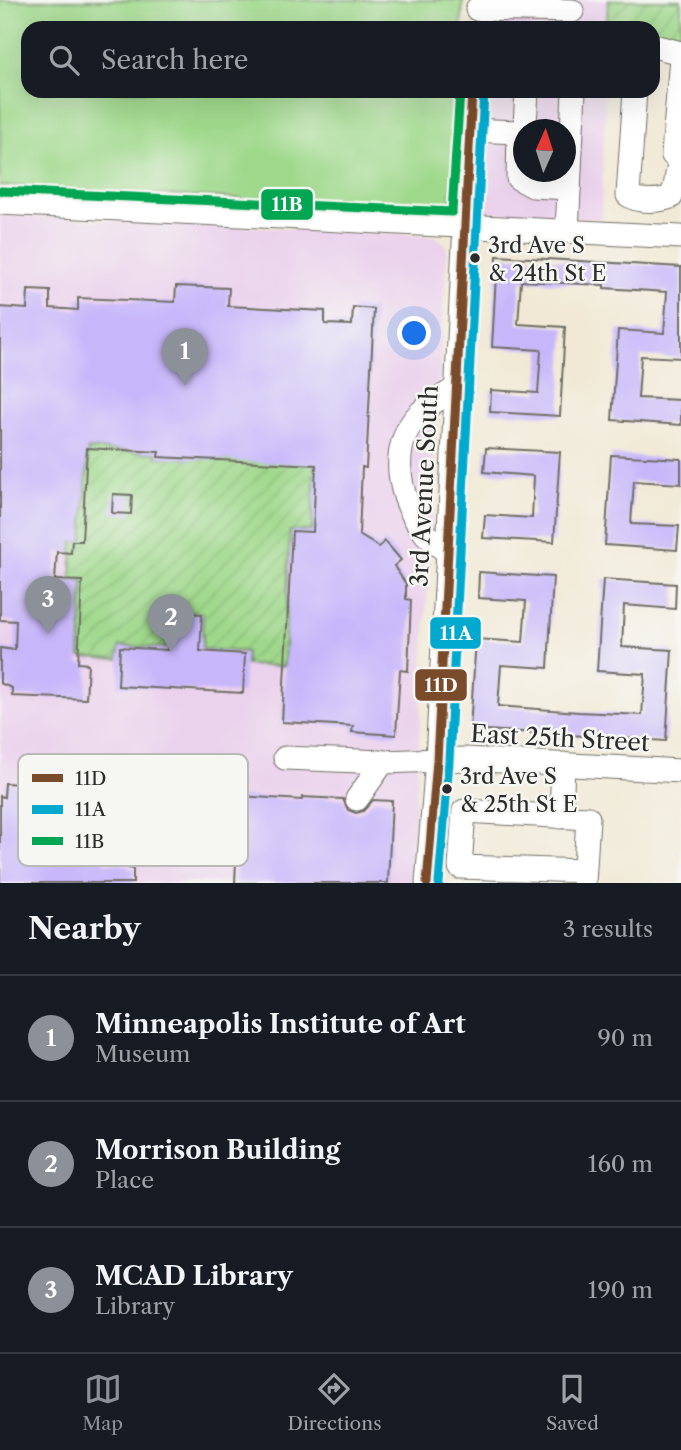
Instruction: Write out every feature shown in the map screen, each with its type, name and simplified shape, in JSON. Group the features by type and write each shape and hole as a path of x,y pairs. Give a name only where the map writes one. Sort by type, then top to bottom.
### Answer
{"street":[{"path":"477,12 572,11"},
{"path":"635,98 628,195 634,199 663,200 671,197 676,187 680,163 673,155 681,55 660,49"},
{"name":"3rd Avenue South","path":"427,883 437,760 472,98"},
{"path":"525,119 527,98"},
{"path":"567,230 574,98"},
{"path":"470,130 513,132"},
{"path":"525,182 533,186 569,188"},
{"path":"0,203 681,237"},
{"path":"447,552 426,533 411,510 399,480 402,442 419,414 456,388"},
{"name":"East 25th Street","path":"285,758 383,762 466,759 681,771"},
{"path":"357,799 383,762"},
{"path":"561,817 564,764"},
{"path":"464,811 588,818 584,877 460,867 464,811"}],"shaded area":[{"path":"489,0 609,0 608,21 488,21"},
{"path":"484,98 605,98 601,219 485,212 477,205"},
{"path":"0,215 435,236 447,248 411,883 0,883"}],"green space":[{"path":"0,0 463,0 462,21 21,21 21,98 457,98 451,204 439,209 0,186"},
{"path":"608,0 681,0 681,33 660,32 660,21 607,21"},
{"path":"88,449 157,453 157,457 315,463 312,531 290,531 284,666 246,665 246,652 202,649 203,613 168,610 166,648 120,646 118,659 80,657 83,581 71,580 73,541 83,541"}],"building":[{"path":"497,256 681,267 681,358 641,356 638,398 681,400 681,425 612,420 618,330 664,333 667,292 604,288 604,285 521,281 518,324 565,327 560,416 490,412 491,390 538,393 541,350 492,347"},
{"path":"176,286 229,288 228,306 325,311 325,324 352,325 353,307 374,309 366,468 362,467 359,535 379,547 385,541 401,560 394,566 406,584 406,599 411,600 408,671 400,670 396,735 352,732 353,726 282,722 292,531 313,532 316,465 158,457 159,452 87,448 82,541 72,541 71,553 57,552 55,580 82,581 78,663 88,664 86,699 12,696 12,688 0,683 0,648 15,650 16,621 0,620 0,307 27,309 28,290 50,291 50,308 78,310 78,298 175,302"},
{"path":"486,448 560,452 554,542 483,538 485,515 532,518 534,476 484,472"},
{"path":"611,455 681,459 681,484 634,481 631,524 679,526 677,550 605,545"},
{"path":"113,494 132,495 131,514 112,513"},
{"path":"479,572 553,577 548,668 501,665 498,706 579,712 642,715 645,674 597,671 603,579 676,584 675,609 624,605 622,647 672,650 666,741 470,729 476,639 523,642 526,601 478,598"},
{"path":"169,612 202,614 200,651 245,654 243,693 118,686 120,647 167,650"},
{"path":"5,783 18,784 18,866 128,866 133,869 133,883 0,883 0,796 4,797"},
{"path":"248,797 343,799 348,810 356,813 363,811 373,800 392,801 388,883 235,883 236,866 248,866"}],"transit line":[{"name":"11B","path":"1,191 452,212 460,98"},
{"name":"11D","path":"427,883 437,760 472,98"},
{"name":"11A","path":"439,883 449,761 484,98"}],"place":[{"name":"3rd Ave S & 24th St E","path":"475,258"},
{"name":"Minneapolis Institute of Art","path":"185,386"},
{"name":"MCAD Library","path":"48,634"},
{"name":"Morrison Building","path":"171,652"},
{"name":"3rd Ave S & 25th St E","path":"447,789"}]}
